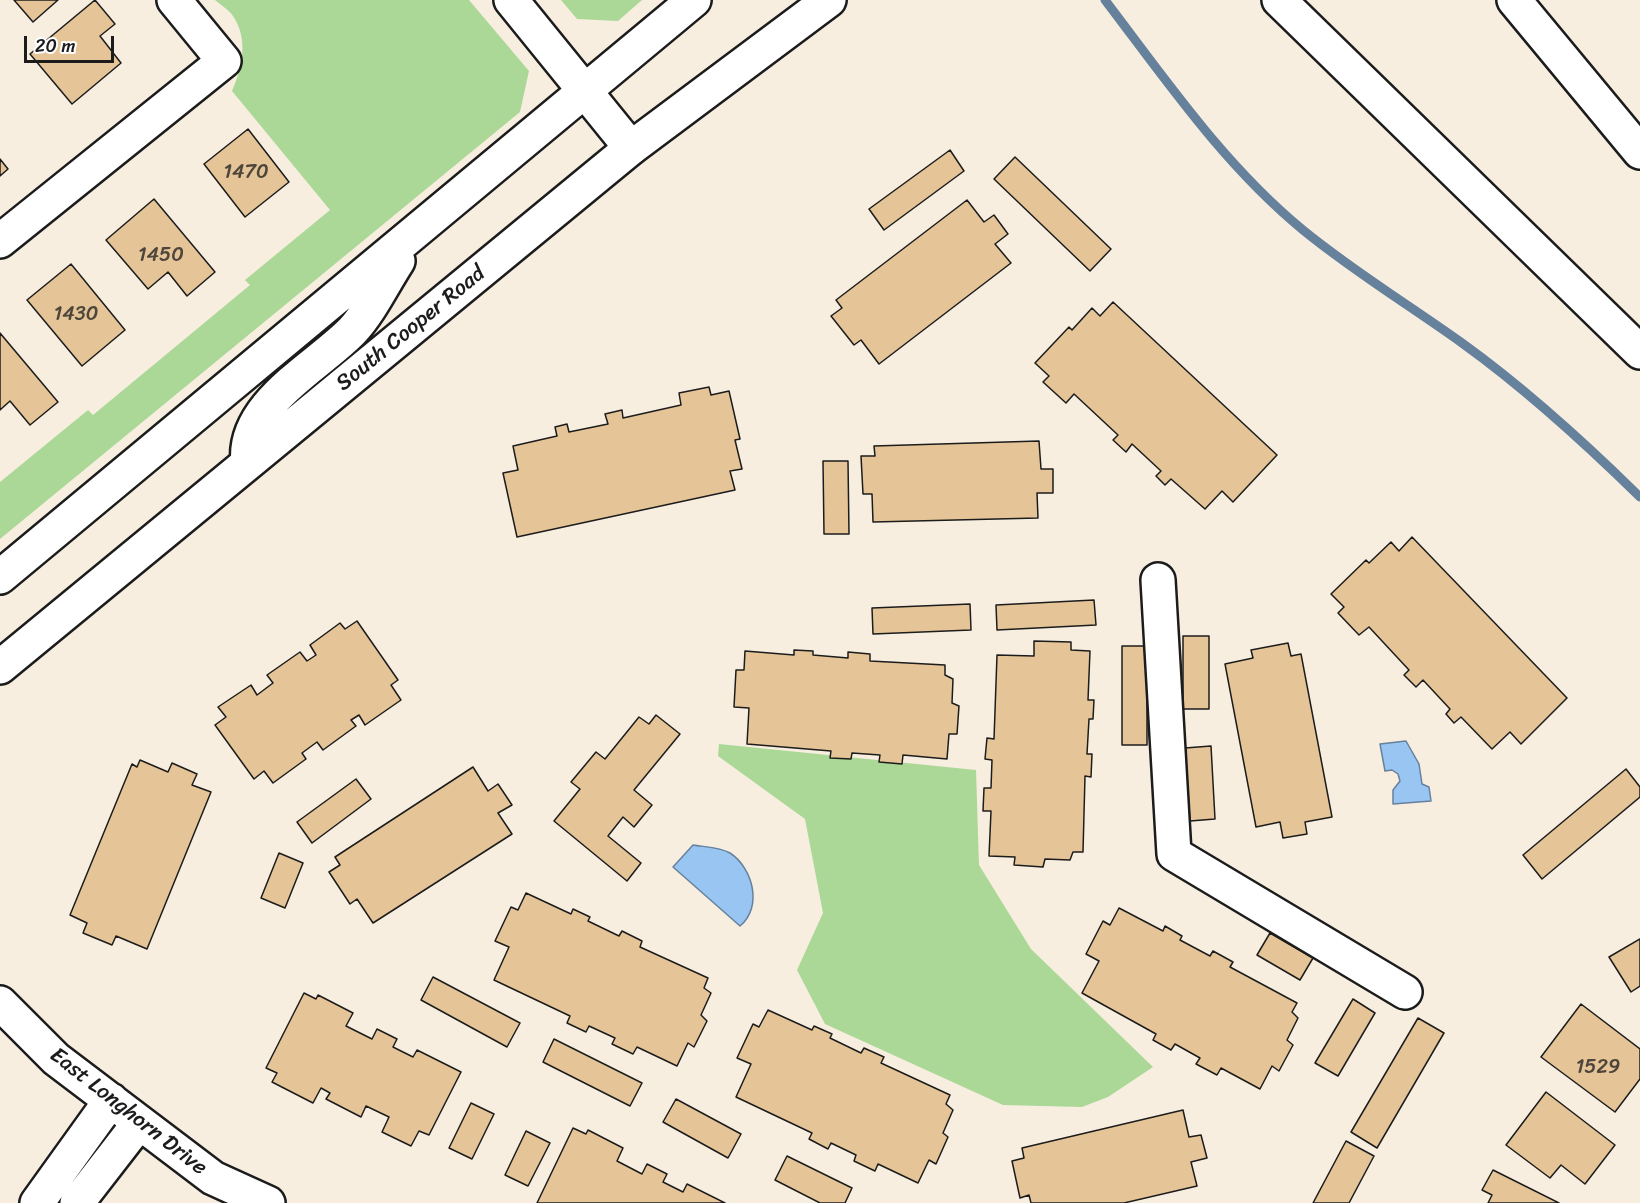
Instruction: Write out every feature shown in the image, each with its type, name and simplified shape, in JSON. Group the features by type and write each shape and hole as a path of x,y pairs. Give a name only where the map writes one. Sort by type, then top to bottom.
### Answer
{"main road":[{"path":"0,242 224,61 174,0"},
{"path":"512,0 632,148"},
{"path":"0,577 587,92 694,0"},
{"name":"South Cooper Road","path":"0,667 632,148 829,0"},
{"path":"1279,0 1640,351"},
{"path":"1514,0 1640,152"},
{"path":"248,463 246,449 255,423 268,405 353,330 417,232"},
{"path":"1158,580 1174,854 1405,992"},
{"name":"East Longhorn Drive","path":"0,1003 56,1059 139,1123 213,1178 268,1203"},
{"path":"38,1203 111,1100"},
{"path":"77,1203 139,1123"}],"green space":[{"path":"215,0 469,0 529,71 520,112 0,539 0,482 88,410 93,415 250,285 245,280 330,210 232,91 241,63 241,35 233,16"},
{"path":"561,0 642,0 618,21 577,19"},
{"path":"719,744 976,770 979,865 1031,949 1153,1067 1108,1097 1082,1107 1003,1105 825,1024 797,970 823,913 805,819 718,756"}],"water":[{"path":"1406,741 1419,764 1422,784 1429,787 1431,801 1393,804 1393,790 1400,781 1398,774 1392,770 1385,771 1380,744"},
{"path":"693,845 726,851 744,868 752,888 753,899 747,918 740,926 673,867"}],"building":[{"path":"14,0 58,0 33,22"},
{"path":"95,0 115,24 100,36 121,63 72,104 30,54"},
{"path":"248,129 289,182 245,217 204,164"},
{"path":"950,150 964,171 884,230 869,209"},
{"path":"1015,157 1111,249 1090,271 994,179"},
{"path":"0,159 8,169 0,176"},
{"path":"154,199 215,272 187,296 168,272 148,289 106,240"},
{"path":"967,200 984,222 994,215 1008,234 995,244 1011,263 879,364 861,340 854,345 831,316 842,308 836,300"},
{"path":"71,264 125,330 82,366 27,300"},
{"path":"1113,302 1277,455 1233,502 1222,491 1205,509 1171,479 1165,485 1156,476 1161,471 1132,444 1126,452 1113,440 1118,435 1074,394 1066,403 1043,382 1049,376 1035,363 1069,327 1072,330 1092,308 1100,316"},
{"path":"0,333 58,402 30,425 10,401 0,410"},
{"path":"709,387 711,395 729,391 740,439 735,440 742,469 730,471 735,490 517,537 503,473 518,470 513,446 557,436 555,427 567,424 569,432 608,424 605,414 622,410 623,418 681,405 679,393"},
{"path":"1039,441 1041,469 1053,469 1053,493 1037,493 1038,518 873,522 872,494 863,494 861,456 875,456 874,446"},
{"path":"823,461 848,461 849,534 824,534"},
{"path":"1412,537 1567,698 1521,744 1510,732 1492,749 1461,717 1454,723 1446,714 1450,709 1423,680 1416,687 1404,675 1409,670 1369,627 1359,635 1338,613 1344,607 1331,594 1366,560 1369,563 1391,542 1399,551"},
{"path":"1094,600 1096,625 997,630 996,605"},
{"path":"970,604 971,630 873,634 872,608"},
{"path":"357,621 398,680 391,685 401,700 365,725 359,715 351,720 356,726 323,750 317,742 302,753 306,759 273,783 264,771 254,779 215,725 226,717 218,707 251,685 257,695 273,683 267,675 300,652 307,661 316,655 310,645 340,623 345,629"},
{"path":"1183,636 1209,636 1209,709 1183,709"},
{"path":"1034,641 1071,642 1071,650 1090,651 1088,700 1094,700 1093,719 1089,719 1087,754 1092,754 1091,777 1085,776 1083,852 1073,852 1070,860 1045,859 1043,867 1014,865 1015,857 989,856 991,811 983,811 984,788 991,788 992,760 985,759 987,738 994,739 997,655 1034,656"},
{"path":"1288,643 1291,656 1301,654 1332,817 1305,822 1307,834 1283,838 1280,822 1256,827 1225,664 1253,658 1251,650"},
{"path":"1122,646 1147,646 1147,745 1122,745"},
{"path":"794,650 813,651 813,655 848,658 848,652 870,654 870,661 945,665 945,675 953,679 952,703 959,706 957,734 949,734 947,759 903,755 902,764 879,762 880,755 852,753 851,759 830,758 831,751 747,744 749,708 734,707 736,670 744,670 745,651 794,655"},
{"path":"656,715 680,734 634,790 652,805 634,827 623,817 608,836 641,863 627,881 554,821 580,789 571,782 596,752 605,759 639,717 649,724"},
{"path":"1211,746 1215,819 1190,821 1185,748"},
{"path":"140,760 168,772 172,763 197,774 192,785 211,792 147,949 116,936 112,945 83,933 87,923 70,915 132,764 137,767"},
{"path":"473,767 488,791 498,784 512,805 498,813 512,834 373,923 357,899 350,904 329,872 340,865 335,857"},
{"path":"1626,769 1640,787 1640,797 1542,879 1523,855"},
{"path":"356,779 371,799 312,843 297,822"},
{"path":"279,853 303,863 285,908 261,898"},
{"path":"526,893 571,914 573,909 590,917 588,921 619,936 622,931 642,941 640,947 708,978 704,988 711,993 701,1015 707,1021 694,1047 688,1043 677,1066 637,1047 633,1054 612,1044 615,1038 589,1026 586,1032 567,1023 570,1016 494,980 509,947 495,941 511,907 518,910"},
{"path":"1119,908 1163,931 1165,926 1182,936 1180,940 1210,956 1213,951 1233,962 1230,967 1297,1003 1292,1012 1298,1018 1287,1040 1293,1045 1279,1071 1272,1066 1260,1089 1221,1068 1217,1075 1196,1064 1200,1058 1175,1044 1171,1050 1153,1040 1156,1034 1082,993 1099,961 1086,954 1103,921 1110,925"},
{"path":"1270,933 1313,958 1300,980 1257,955"},
{"path":"1640,939 1640,986 1631,992 1609,957"},
{"path":"433,977 520,1023 507,1047 421,1000"},
{"path":"304,993 316,999 318,995 353,1013 346,1026 372,1039 377,1029 397,1039 393,1047 413,1057 417,1050 461,1072 429,1135 419,1131 411,1146 382,1132 389,1117 366,1106 361,1117 326,1099 330,1093 321,1088 313,1103 272,1082 277,1073 266,1068"},
{"path":"1353,999 1375,1013 1338,1076 1315,1063"},
{"path":"1581,1004 1640,1049 1640,1079 1615,1112 1541,1057"},
{"path":"768,1010 812,1030 814,1026 832,1034 830,1038 861,1053 864,1048 884,1057 881,1063 950,1095 946,1104 953,1110 943,1133 948,1137 936,1164 929,1160 918,1183 878,1164 875,1171 854,1161 856,1155 831,1143 828,1149 809,1139 812,1133 736,1097 751,1064 737,1058 753,1024 759,1027"},
{"path":"1418,1018 1444,1033 1377,1148 1351,1132"},
{"path":"554,1039 642,1083 630,1106 543,1062"},
{"path":"1546,1092 1615,1145 1585,1184 1561,1165 1550,1178 1506,1145"},
{"path":"676,1099 741,1134 728,1158 663,1122"},
{"path":"471,1103 494,1114 472,1159 449,1148"},
{"path":"1183,1110 1189,1137 1201,1135 1207,1158 1191,1162 1197,1186 1124,1203 1031,1203 1029,1195 1020,1198 1012,1161 1024,1158 1022,1148"},
{"path":"573,1128 586,1134 588,1130 623,1148 617,1161 642,1174 647,1164 667,1174 663,1182 683,1192 687,1184 725,1203 537,1203"},
{"path":"526,1131 550,1143 528,1186 505,1175"},
{"path":"1346,1141 1374,1156 1349,1203 1313,1203"},
{"path":"787,1156 852,1188 845,1203 820,1203 775,1180"},
{"path":"1493,1170 1559,1203 1488,1203 1492,1195 1482,1190"}],"waterway":[{"path":"1105,0 1197,121 1274,205 1341,260 1462,343 1532,397 1640,497"}]}
